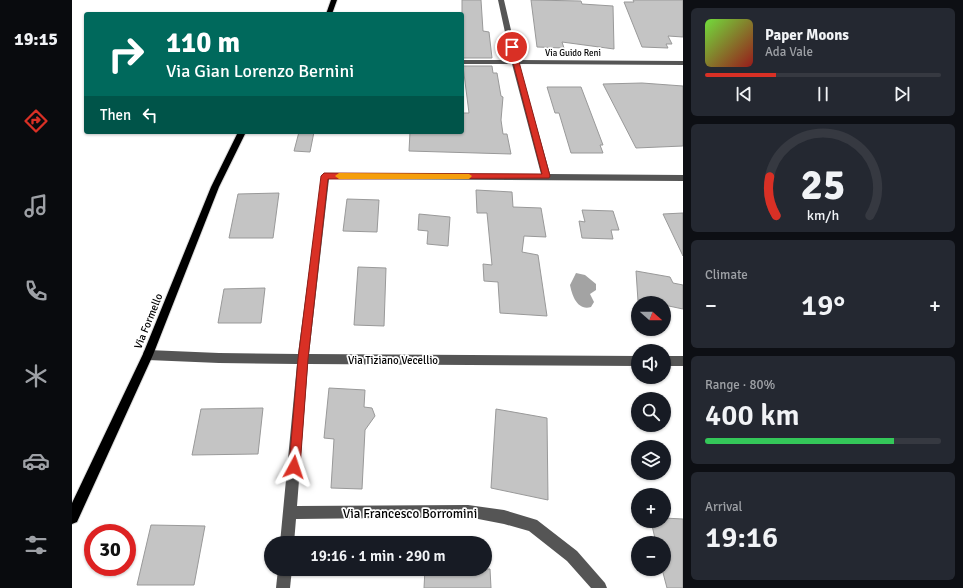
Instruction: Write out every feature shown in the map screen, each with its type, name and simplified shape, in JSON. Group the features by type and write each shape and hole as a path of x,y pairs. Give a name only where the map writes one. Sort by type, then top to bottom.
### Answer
{"main road":[{"path":"330,12 334,0"},
{"name":"Via Formello","path":"72,517 148,355 210,197 241,134"}],"street":[{"path":"501,0 546,176"},
{"name":"Via Guido Reni","path":"464,62 683,63"},
{"path":"288,536 303,359 324,176 546,176 683,178"},
{"name":"Via Tiziano Vecellio","path":"148,355 303,359 631,361"},
{"path":"671,361 683,361"},
{"name":"Via Francesco Borromini","path":"290,513 468,511 504,517 532,524 572,556 600,588"},
{"path":"282,588 283,576"}],"shaded area":[{"path":"576,273 585,275 596,284 596,290 590,294 594,302 591,307 582,307 576,301 572,293 570,285"}],"building":[{"path":"462,0 481,0 483,31 489,32 492,58 464,58 464,12 462,12"},
{"path":"531,0 581,1 582,4 613,6 614,49 562,42 564,48 537,47"},
{"path":"633,0 683,0 683,37 668,36 672,44 666,44 668,48 642,47 624,2 634,2"},
{"path":"464,66 492,66 493,73 497,73 501,96 503,97 501,120 503,134 507,134 511,154 409,151 410,134 464,134 464,113 469,113"},
{"path":"642,83 683,86 683,146 636,148 603,84"},
{"path":"547,87 581,87 603,145 600,145 603,153 571,153 559,113 555,113"},
{"path":"298,134 314,134 310,152 294,151"},
{"path":"476,190 512,192 513,207 541,208 546,237 524,236 522,252 538,255 547,316 500,313 498,282 484,281 483,264 492,265 487,213 477,213"},
{"path":"279,193 273,238 229,238 238,194"},
{"path":"347,199 379,200 377,232 343,231"},
{"path":"582,210 613,211 619,230 611,230 613,239 582,238 579,221 585,222"},
{"path":"683,213 683,256 663,214"},
{"path":"419,214 450,217 448,246 427,244 428,231 418,230"},
{"path":"358,267 386,268 384,326 354,325"},
{"path":"636,271 670,277 673,283 683,285 683,309 671,306 671,296 638,296"},
{"path":"265,288 261,323 218,323 224,289"},
{"path":"329,388 365,390 364,407 372,408 375,416 365,430 362,489 331,488 334,439 324,438"},
{"path":"263,408 258,454 192,455 201,409"},
{"path":"496,409 547,418 548,500 491,488"},
{"path":"671,518 683,519 683,588 667,588 664,576 671,576 671,536 654,536 653,528 671,528"},
{"path":"151,525 205,526 194,585 137,585"},
{"path":"425,576 490,576 491,588 424,588"}],"slow traffic":[{"path":"339,176 469,176"}],"route":[{"path":"294,467 303,359 324,176 546,176 512,47"}]}
